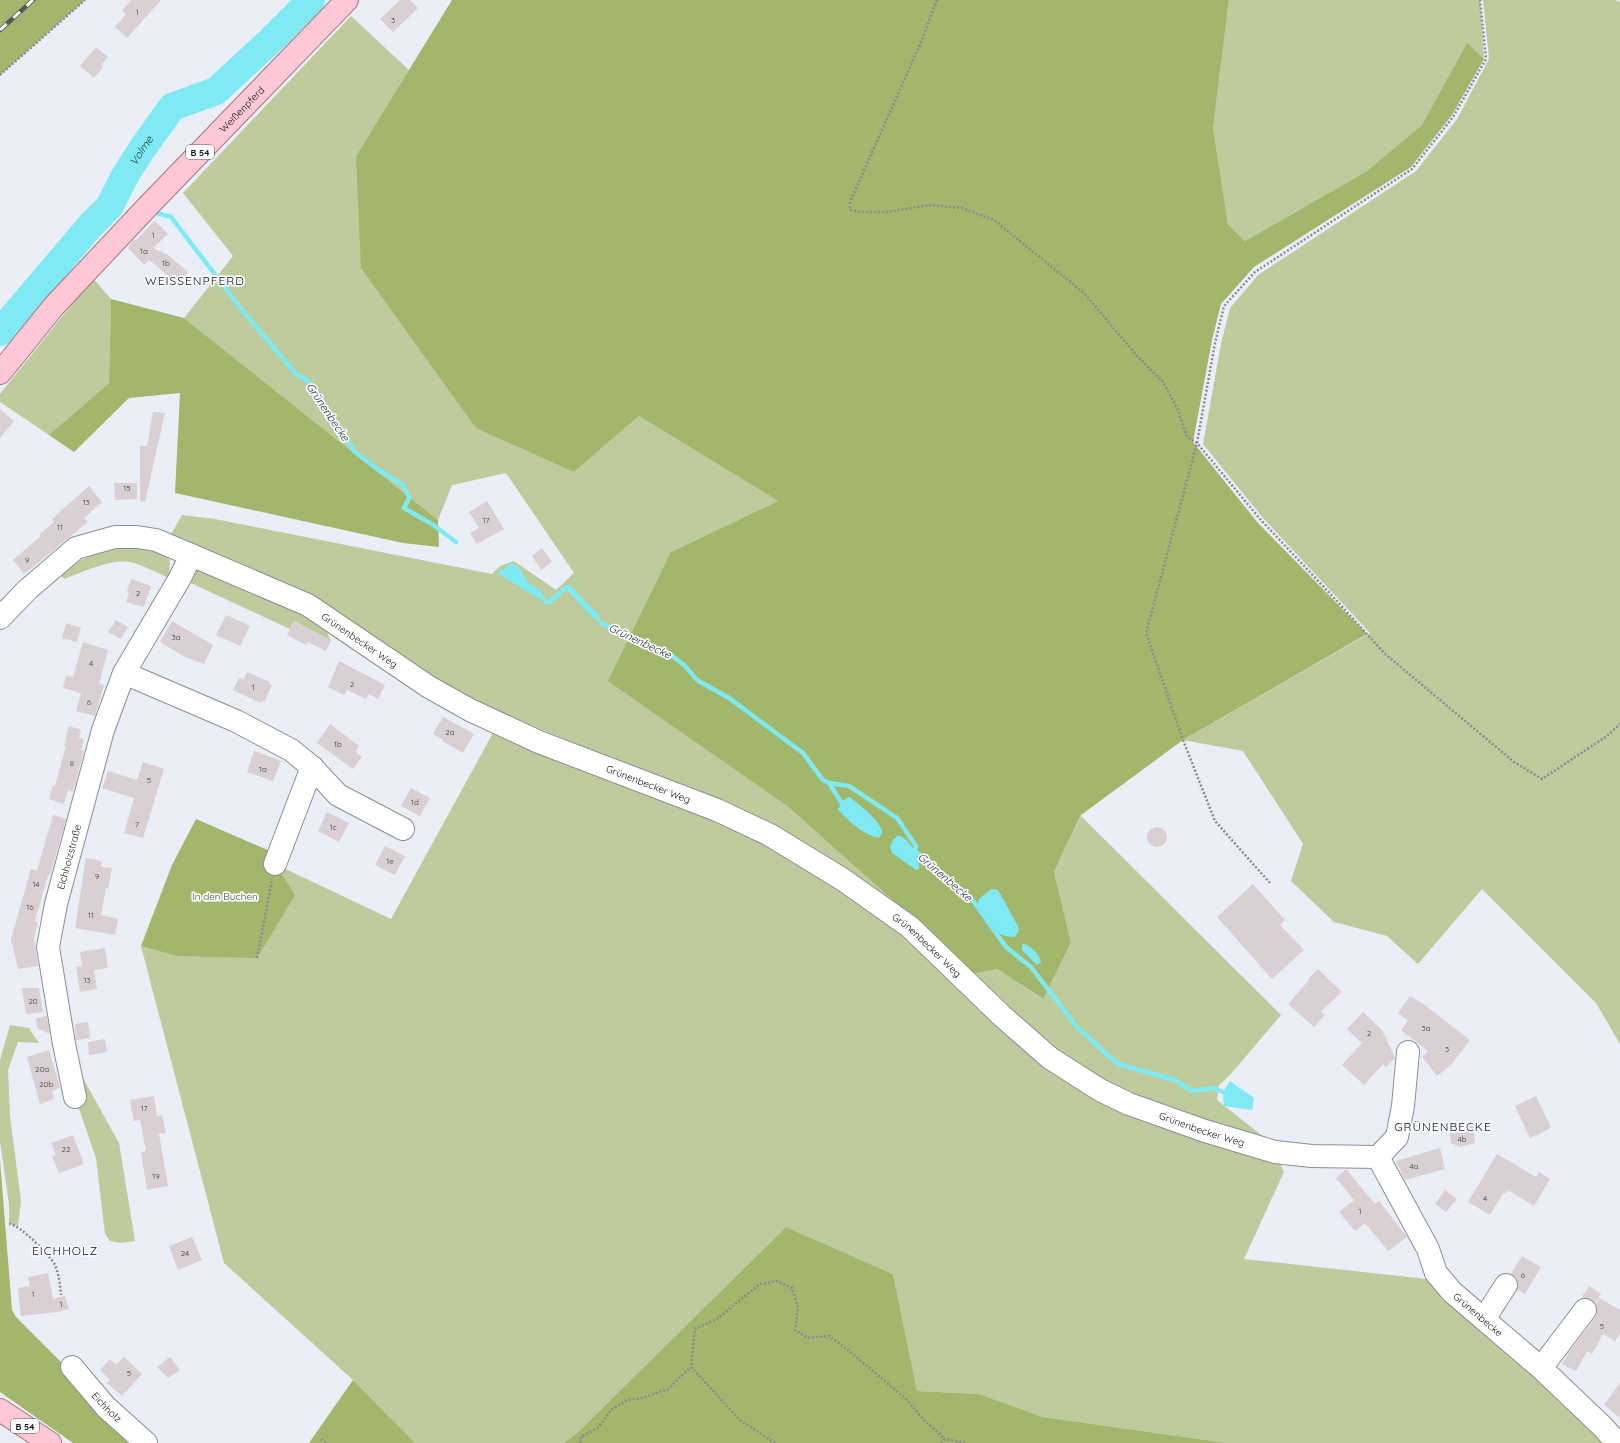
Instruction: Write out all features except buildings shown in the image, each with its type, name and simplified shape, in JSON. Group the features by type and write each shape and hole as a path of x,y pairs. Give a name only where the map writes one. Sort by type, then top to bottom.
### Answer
{"main road":[{"name":"Weißenpferd","path":"0,373 54,306 149,205 347,0"},
{"name":"B 54","path":"0,1410 50,1443"}],"street":[{"name":"Grünenbecker Weg","path":"0,618 27,590 76,548 115,537 137,537 156,540 308,605 429,687 470,710 539,742 717,810 770,835 842,879 910,927 1002,1016 1050,1058 1094,1086 1130,1104 1205,1132 1275,1152 1312,1156 1378,1157"},
{"name":"Eichholzstraße","path":"75,1097 64,1044 48,947 56,904 103,730 124,673 180,578 191,555"},
{"path":"124,673 236,721 290,750 312,767 338,795 403,829"},
{"path":"275,864 312,767"},
{"path":"1378,1157 1397,1137 1403,1106 1408,1052"},
{"name":"Grünenbecke","path":"1378,1157 1428,1250 1436,1273 1452,1292 1541,1368 1603,1426 1617,1443"},
{"path":"1484,1319 1506,1285"},
{"path":"1541,1368 1585,1310"},
{"name":"Eichholz","path":"72,1367 106,1407 146,1443"}],"path":[{"path":"0,75 85,0"},
{"path":"938,0 922,40 850,202 850,210 862,212 887,212 929,204 962,208 994,220 1084,293 1138,357 1163,382 1177,408 1188,437 1197,443 1260,519 1384,653 1514,762 1542,779 1607,736 1620,724"},
{"path":"1270,883 1215,821 1183,740 1146,633 1197,443 1215,343 1224,306 1254,272 1412,169 1454,118 1486,59 1480,0"},
{"path":"257,958 275,864"},
{"path":"9,1224 18,1226 54,1263 60,1280 61,1295"},
{"path":"580,1443 581,1437 599,1427 611,1410 627,1400 642,1398 668,1389 691,1367 695,1329 717,1319 760,1284 777,1281 792,1288 798,1308 795,1330 808,1338 829,1336 847,1349 907,1400 925,1421 945,1439 966,1443"},
{"path":"691,1367 740,1420 775,1443"},
{"path":"321,1439 327,1443"},
{"path":"941,1443 945,1439"}],"green space":[{"path":"0,0 85,0 0,75"},
{"path":"452,0 1229,0 1213,128 1228,224 1245,241 1367,171 1422,125 1467,43 1484,59 1452,115 1411,167 1254,267 1221,304 1212,340 1193,442 1258,523 1367,634 1183,740 1081,815 1054,872 1071,942 1043,999 997,969 973,974 786,805 608,681 671,552 778,501 639,416 574,472 476,428 361,268 356,156"},
{"path":"1229,0 1480,0 1484,59 1467,44 1422,125 1367,171 1245,241 1228,224 1213,128"},
{"path":"1483,0 1615,0 1620,2 1620,1044 1596,1003 1482,889 1418,964 1387,936 1334,922 1291,881 1303,844 1243,751 1183,740 1370,633 1263,518 1203,444 1221,344 1230,308 1258,275 1416,171 1457,119 1489,59"},
{"path":"351,16 409,70 356,156 574,472 639,416 778,501 671,552 786,805 916,921 772,825 502,713 435,681 170,536 182,515 215,519 492,574 500,566 514,561 556,590 574,573 506,473 452,485 438,520 184,318 233,256 183,193"},
{"path":"93,278 111,299 109,383 49,435 0,402 0,394"},
{"path":"111,299 184,318 438,520 439,547 403,543 175,493 180,393 129,398 74,452 49,435 109,383"},
{"path":"115,545 156,548 170,560 169,578 140,565 123,561 106,564 65,579 59,575 81,560"},
{"path":"189,559 322,622 331,641 294,621 290,629 180,578"},
{"path":"494,731 766,840 904,930 1101,1099 1278,1159 1284,1172 1244,1259 1436,1280 1606,1443 1227,1443 1043,1417 979,1394 917,1391 893,1274 786,1227 578,1432 564,1443 415,1443 353,1380 224,1263 141,946 176,956 275,864 391,919"},
{"path":"1081,816 1281,1015 1231,1074 1219,1085 1217,1100 1274,1145 1108,1086 1056,1050 1008,1009 973,974 997,969 1042,999 1071,942 1054,872"},
{"name":"In den Buchen","path":"196,819 277,854 275,864 295,895 257,958 176,956 141,946 172,865"},
{"path":"10,1025 29,1028 39,1043 18,1042 8,1070 10,1116 21,1201 18,1226 9,1224 9,1204 0,1141 0,1060"},
{"path":"64,1044 119,1143 135,1241 120,1243 110,1241 105,1234 96,1158 75,1097"},
{"path":"0,1160 12,1310 16,1317 142,1443 73,1443 0,1392"},
{"path":"786,1227 893,1274 917,1391 979,1394 1043,1417 1227,1443 564,1443 578,1432"},
{"path":"353,1380 415,1443 309,1443"}],"water":[{"path":"512,563 519,567 528,582 541,591 545,601 497,573"},
{"path":"565,585 570,585 599,615 601,623 595,620 569,592 564,589"},
{"path":"849,797 878,823 882,832 879,838 862,831 838,810 841,802"},
{"path":"898,835 910,844 918,859 919,869 916,870 892,853 890,847 893,840"},
{"path":"991,889 998,890 1018,926 1019,930 1015,937 1007,936 996,931 988,923 977,905 980,898"},
{"path":"1022,944 1025,944 1033,949 1039,956 1041,962 1037,965 1022,950"},
{"path":"1230,1081 1254,1098 1252,1110 1224,1106 1223,1092"}],"waterway":[{"name":"Volme","path":"0,332 90,226 109,207 126,174 172,107 216,91 270,41 311,0"},
{"name":"Grünenbecke","path":"126,174 133,179"},
{"name":"Grünenbecke","path":"157,213 171,217 243,311 297,375 306,379 355,452 404,486 409,498 404,508 432,524 456,542"},
{"name":"Grünenbecke","path":"545,601 550,602 564,589"},
{"name":"Grünenbecke","path":"601,623 636,640 667,652 684,665 697,680 729,698 803,753 823,780 829,783 849,786 897,818 916,846 915,851 971,898 1006,947 1031,967 1077,1027 1118,1064 1175,1080 1192,1091 1213,1088 1223,1092"},
{"path":"829,783 841,802"}],"railway":[{"path":"0,30 33,0"}],"district":[{"name":"WEISSENPFERD","path":"195,280"},
{"name":"GRÜNENBECKE","path":"1443,1126"},
{"name":"EICHHOLZ","path":"65,1250"}]}
